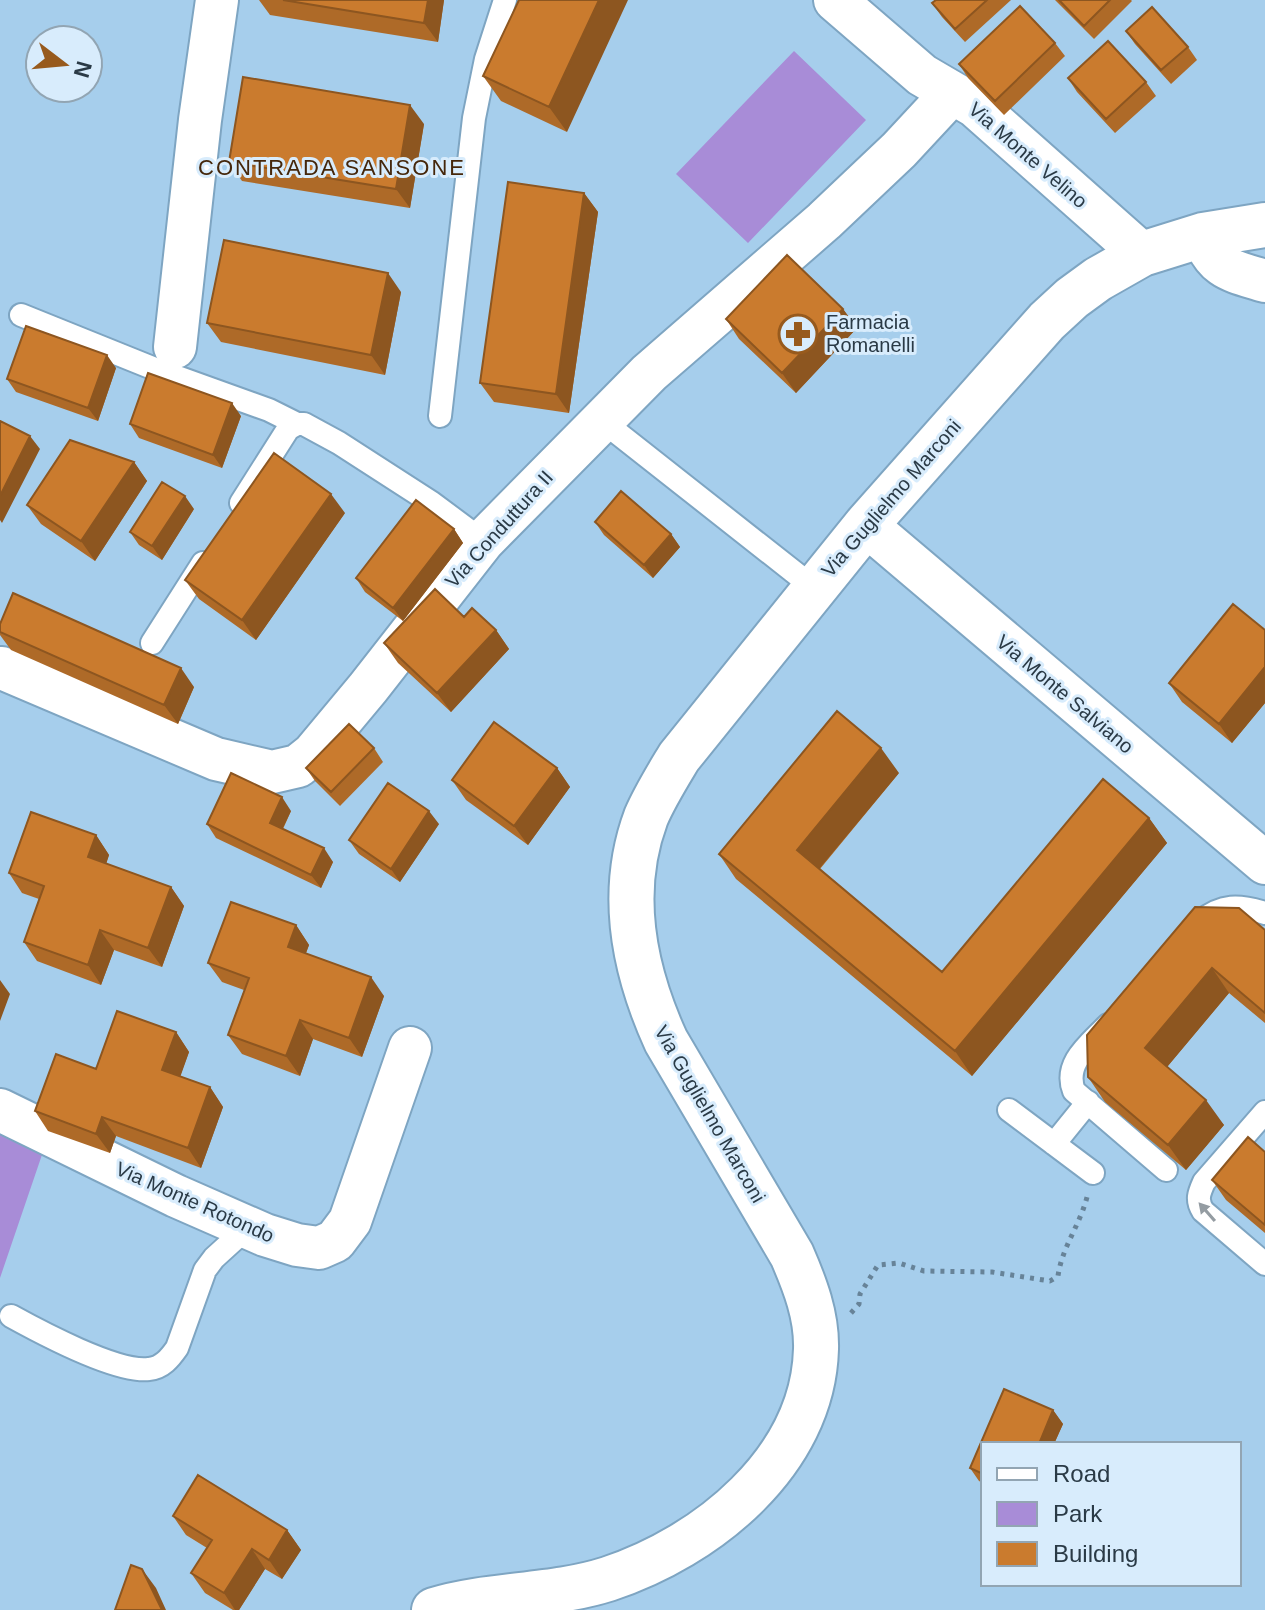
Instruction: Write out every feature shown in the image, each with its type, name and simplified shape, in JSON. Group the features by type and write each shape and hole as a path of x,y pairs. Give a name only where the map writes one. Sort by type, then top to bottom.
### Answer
{"main road":[{"name":"Via Guglielmo Marconi","path":"434,1610 546,1590 581,1587 633,1570 678,1549 719,1522 752,1490 784,1447 806,1399 816,1349 814,1324 802,1278 792,1255 660,1028 638,963 632,907 638,846 661,786 679,757 813,587 1047,321 1098,279 1142,254 1203,235 1265,225"}],"street":[{"path":"175,347 200,120 217,0"},
{"name":"Via Monte Velino","path":"835,0 908,65 982,112 1142,254"},
{"name":"Via Conduttura II","path":"2,668 216,759 263,771 290,769 313,754 483,541 601,420 649,373 771,269 864,184 952,93"},
{"path":"1203,235 1209,252 1218,264 1265,281"},
{"name":"Via Monte Salviano","path":"866,525 1265,863"},
{"name":"Via Monte Rotondo","path":"0,1110 247,1228 308,1248 328,1246 342,1234 357,1206 410,1048"}],"lane":[{"path":"440,416 474,118 486,59 505,0"},
{"path":"21,315 311,427 432,503 483,541"},
{"path":"601,420 813,587"},
{"path":"227,525 285,433 297,424"},
{"path":"152,643 211,551"},
{"path":"1180,944 1217,909 1244,906 1265,913"},
{"path":"1127,1003 1074,1063 1070,1082 1074,1091 1166,1170"},
{"path":"1054,1144 1088,1102"},
{"path":"1009,1110 1093,1173"},
{"path":"1265,1112 1204,1182 1198,1203 1203,1211 1265,1264"},
{"path":"11,1316 102,1358 136,1368 157,1367 177,1348 205,1270 247,1228"}],"path":[{"path":"848,1316 859,1304 860,1294 878,1265 899,1263 924,1271 992,1272 1050,1281 1058,1276 1070,1236 1085,1208 1093,1173"}],"green space":[{"path":"794,51 866,120 748,243 676,174"},
{"path":"0,1121 46,1143 0,1278"}],"building":[{"path":"283,0 428,0 424,23"},
{"path":"519,0 599,0 549,107 483,76"},
{"path":"936,0 987,0 955,29 932,3"},
{"path":"1059,0 1110,0 1084,26"},
{"path":"1020,6 1055,43 995,101 959,64"},
{"path":"1152,7 1188,47 1161,70 1126,31"},
{"path":"1108,41 1146,82 1106,119 1068,78"},
{"path":"243,77 410,105 396,189 229,162"},
{"path":"508,182 584,193 556,394 480,383"},
{"path":"224,240 388,273 371,355 207,323"},
{"name":"Farmacia Romanelli","path":"787,255 843,309 782,373 726,319"},
{"path":"26,326 107,355 88,408 7,379"},
{"path":"148,373 232,403 213,455 130,424"},
{"path":"0,421 30,436 0,496"},
{"path":"70,440 134,462 81,541 27,505"},
{"path":"274,453 331,494 242,620 185,580"},
{"path":"162,482 185,496 152,546 130,532"},
{"path":"621,491 671,534 644,565 595,522"},
{"path":"416,500 454,529 393,608 356,578"},
{"path":"435,589 464,617 472,608 496,630 437,693 384,643"},
{"path":"13,593 181,668 164,705 0,632 0,624"},
{"path":"1233,604 1265,630 1265,667 1219,724 1169,683"},
{"path":"837,711 881,748 797,850 942,972 1103,779 1149,818 955,1051 719,854"},
{"path":"494,722 557,768 514,826 452,780"},
{"path":"349,724 374,748 331,792 306,768"},
{"path":"231,773 282,797 270,823 324,848 311,875 207,824"},
{"path":"388,783 429,811 391,869 349,840"},
{"path":"31,812 96,835 88,857 171,887 148,948 100,930 88,965 24,942 44,886 9,873"},
{"path":"231,902 296,925 288,947 371,977 349,1038 300,1020 286,1056 228,1035 249,978 208,963"},
{"path":"1195,907 1239,908 1265,930 1265,1013 1212,968 1145,1048 1206,1100 1168,1145 1088,1077 1087,1035"},
{"path":"117,1011 176,1032 162,1070 210,1087 188,1148 102,1117 96,1134 35,1111 56,1054 96,1069"},
{"path":"1248,1137 1265,1152 1265,1225 1212,1180"},
{"path":"1004,1389 1053,1410 1040,1442 981,1442"},
{"path":"981,1442 981,1473 970,1468"},
{"path":"198,1475 287,1530 269,1560 252,1549 224,1593 191,1573 212,1540 173,1516"},
{"path":"131,1565 142,1569 162,1610 115,1610"}],"place":[{"name":"Farmacia Romanelli","path":"798,334"}],"district":[{"name":"CONTRADA SANSONE","path":"332,167"}]}
